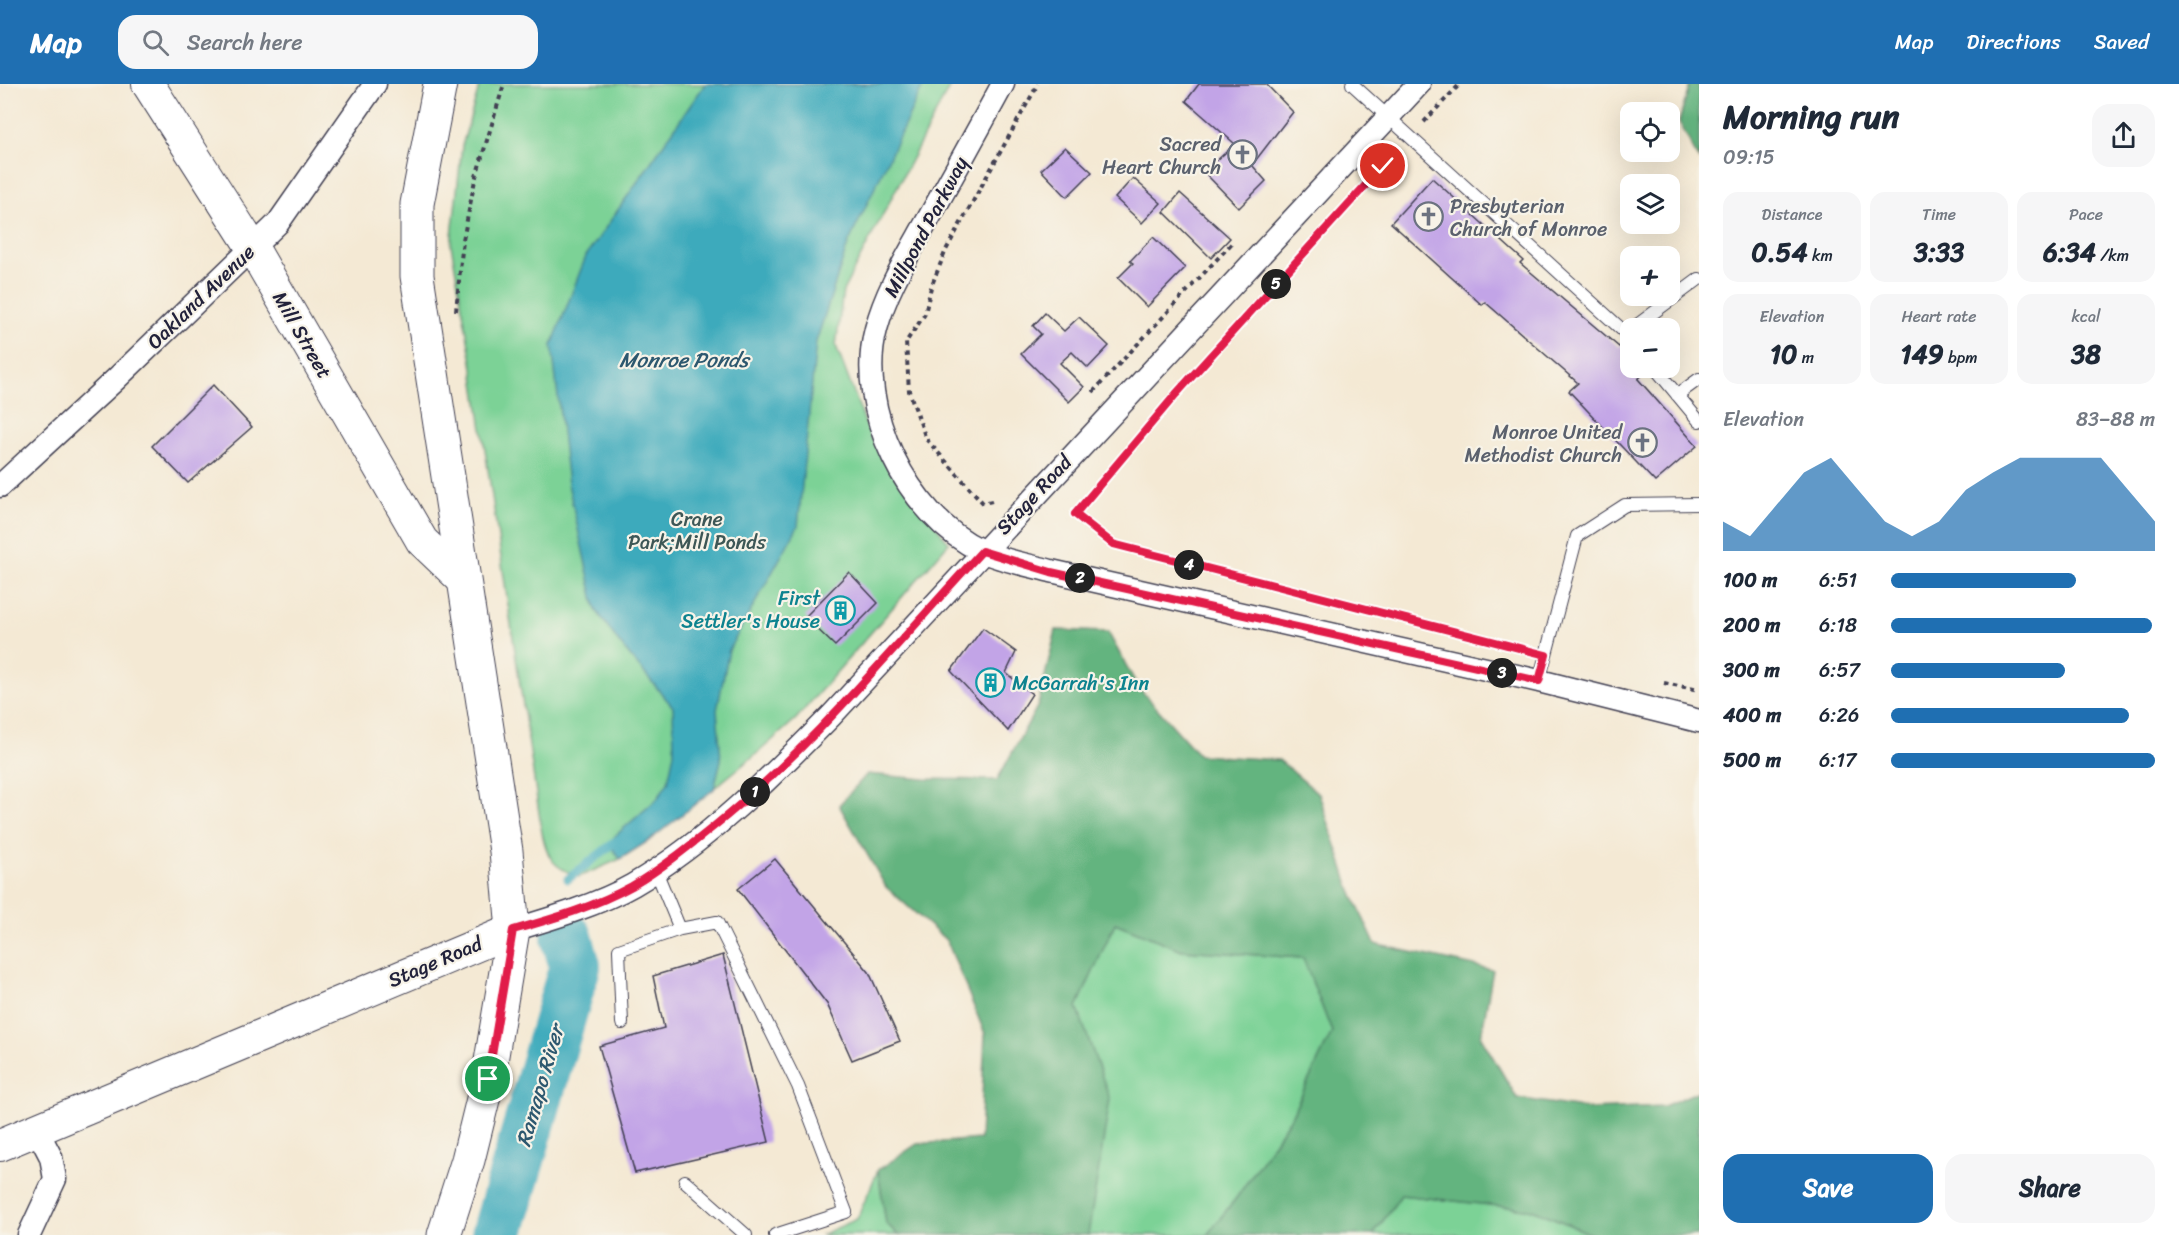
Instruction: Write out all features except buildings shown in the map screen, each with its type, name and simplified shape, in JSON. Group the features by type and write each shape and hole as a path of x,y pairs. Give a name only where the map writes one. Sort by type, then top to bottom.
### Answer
{"main road":[{"path":"440,84 417,204 417,276 506,850 513,930 488,1079 468,1160 444,1235"}],"street":[{"name":"Mill Street","path":"148,84 252,248 422,541 463,580"},
{"name":"Oakland Avenue","path":"0,486 116,379 278,222 375,84"},
{"name":"Millpond Parkway","path":"1003,84 893,282 876,330 871,387 892,459 929,512 952,532 982,551 1051,572 1539,681 1699,721"},
{"name":"Stage Road","path":"0,1145 513,930 549,920 631,886 656,871 752,796 831,716 982,551 1419,84"},
{"path":"29,1235 55,1179 51,1157 37,1131"}],"lane":[{"path":"1352,84 1620,324"},
{"path":"1649,318 1699,279"},
{"path":"1663,378 1699,421"},
{"path":"1677,395 1699,379"},
{"path":"1539,681 1577,536 1625,505 1699,504"},
{"path":"656,871 680,929"},
{"path":"622,1023 619,950 680,929 717,922 798,1086 846,1212 775,1235"},
{"path":"685,1181 746,1235"}],"path":[{"path":"455,316 463,240 471,200 504,84"},
{"path":"998,494 990,503 983,503 926,439 909,391 906,342 925,314 931,287 946,250 1038,84"},
{"path":"1460,84 1184,385 1075,514 1113,544 1493,642"},
{"path":"1088,398 1234,241"},
{"path":"1653,681 1699,690"}],"green space":[{"name":"Crane Park;Mill Ponds","path":"480,84 951,84 843,291 836,346 871,438 949,543 796,719 650,840 620,859 579,877 557,866 549,856 542,833 472,362 451,245 462,146"},
{"path":"1690,84 1699,84 1699,160 1680,124"},
{"path":"1056,630 1108,632 1138,687 1199,755 1279,760 1319,794 1351,891 1375,944 1493,970 1481,1037 1517,1098 1589,1109 1664,1106 1699,1091 1699,1235 1593,1235 1535,1210 1401,1195 1373,1235 1207,1235 1237,1197 1290,1119 1332,1032 1303,958 1182,950 1115,923 1077,1007 1110,1099 1088,1235 898,1235 886,1223 878,1170 917,1144 980,1139 985,1034 947,941 886,887 839,805 867,774 925,779 997,780 1038,705"},
{"path":"1115,923 1182,950 1303,958 1332,1032 1290,1119 1237,1197 1207,1235 1088,1235 1077,1007"},
{"path":"878,1170 886,1223 898,1235 821,1235 857,1219"},
{"path":"1401,1195 1535,1210 1593,1235 1373,1235"}],"water":[{"name":"Monroe Ponds","path":"705,84 924,84 848,244 816,342 798,526 729,650 717,710 721,760 714,789 650,840 620,859 610,844 615,836 657,799 668,782 674,753 673,707 620,644 596,610 568,484 552,345 586,256"}],"waterway":[{"name":"Ramapo River","path":"568,879 619,839"},
{"name":"Ramapo River","path":"497,1235 575,966 567,938"}],"place":[{"name":"Sacred Heart Church","path":"1242,155"},
{"name":"Presbyterian Church of Monroe","path":"1429,217"},
{"name":"Monroe United Methodist Church","path":"1643,443"},
{"name":"First Settler's House","path":"841,610"},
{"name":"McGarrah's Inn","path":"991,683"}],"route":[{"path":"488,1079 513,930 549,920 631,886 673,860 752,796 831,716 982,551 1051,572 1539,681 1546,655 1113,544 1075,514 1176,394 1383,166"}]}
